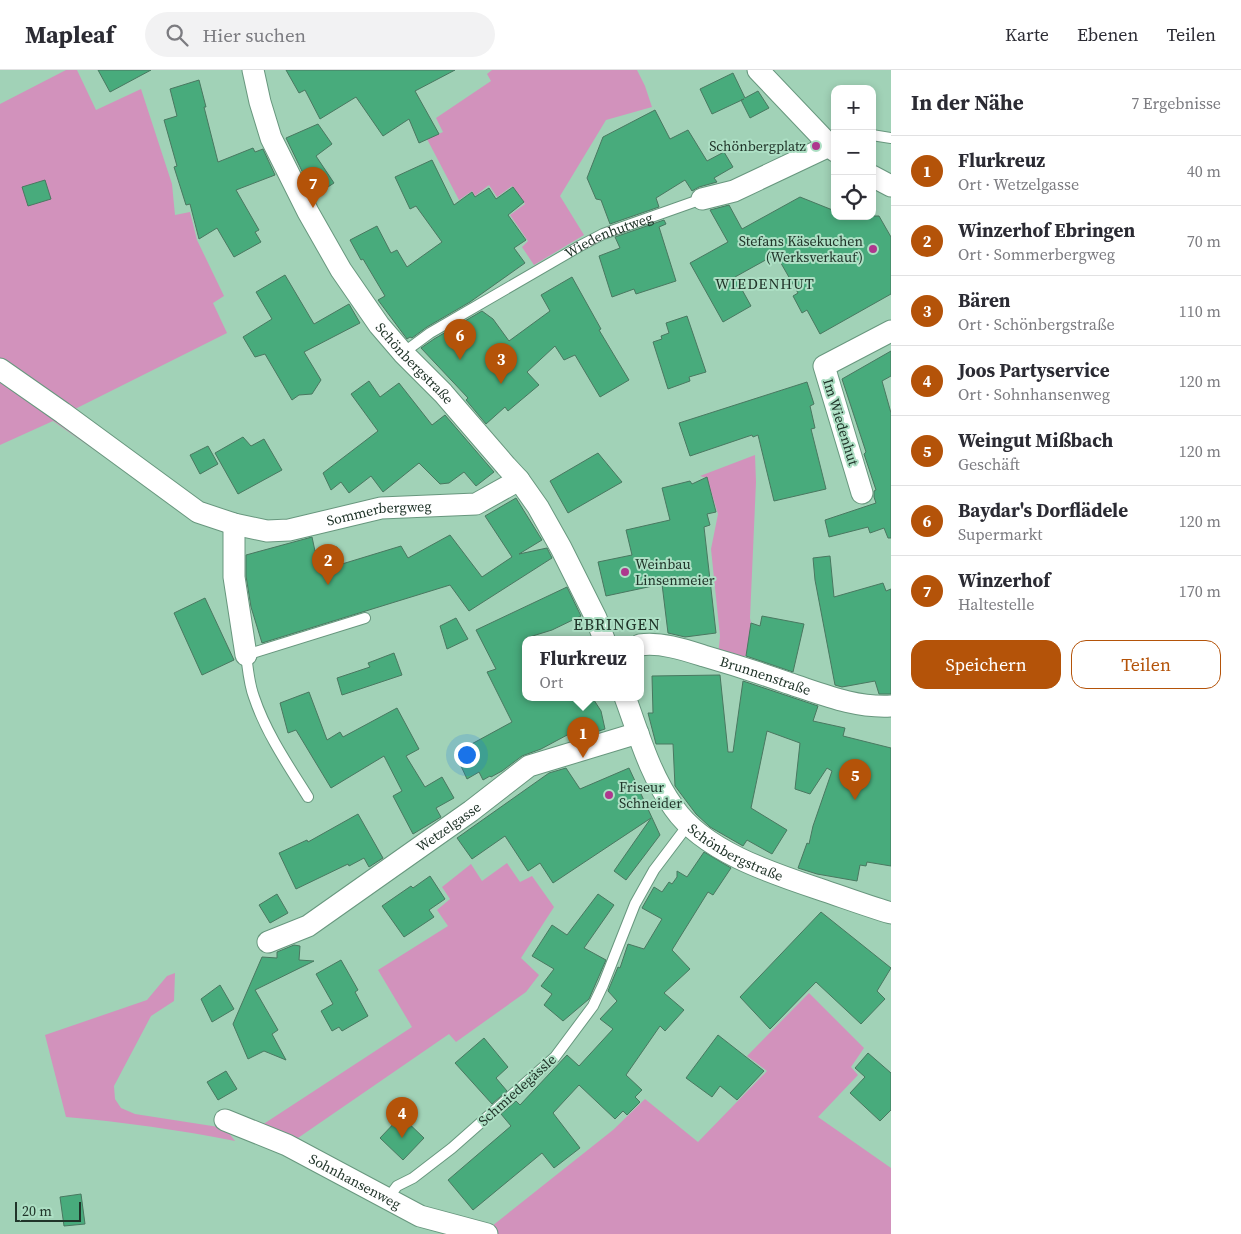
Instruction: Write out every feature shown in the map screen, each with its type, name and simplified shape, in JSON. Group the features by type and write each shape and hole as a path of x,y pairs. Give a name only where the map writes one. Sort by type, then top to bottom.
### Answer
{"street":[{"name":"Schönbergstraße","path":"253,70 271,138 308,212 341,270 379,324 403,353 443,393 519,480 538,507 561,548 596,618 603,636"},
{"path":"758,70 831,145"},
{"name":"Wiedenhutweg","path":"702,199 734,191 831,148"},
{"path":"876,178 891,186"},
{"name":"Im Wiedenhut","path":"862,493 824,366 891,331"},
{"name":"Sommerbergweg","path":"0,369 63,412 198,512 234,524 267,531 289,530 381,508 476,504 519,480"},
{"path":"234,524 234,577 246,655"},
{"name":"Brunnenstraße","path":"644,644 684,650 747,669 832,699 870,706 891,706"},
{"name":"Schönbergstraße","path":"626,701 654,774 675,810 688,825 748,864 786,879 891,913"},
{"name":"Wetzelgasse","path":"268,942 308,926 471,811 529,766 638,733"},
{"name":"Sohnhansenweg","path":"225,1120 286,1145 420,1216 487,1234"}],"lane":[{"path":"876,136 891,138"},
{"name":"Wiedenhutweg","path":"403,353 430,333 603,234 702,199"},
{"path":"308,797 282,757 266,727 253,696 246,655 365,618"},
{"name":"Schmiedegässle","path":"388,1198 398,1186 413,1178 452,1148 555,1057 593,1006 635,904 654,870 688,825"}],"shaded area":[{"path":"66,70 77,70 96,110 141,89 172,184 175,215 190,212 197,240 224,296 213,303 227,333 73,410 186,514 53,421 0,445 0,104"},
{"path":"492,70 637,70 652,107 606,120 560,196 584,235 534,265 522,247 528,241 510,215 525,204 512,186 497,197 489,185 475,196 472,191 459,200 427,139 443,132 436,118 491,81 487,74"},
{"path":"755,455 756,482 751,623 746,656 718,656 720,636 711,549 718,514 707,478 700,476"},
{"path":"507,863 520,882 532,876 554,907 521,958 539,975 526,992 456,1042 449,1034 295,1140 262,1125 412,1027 378,970 448,926 437,910 450,899 442,887 471,864 482,881"},
{"path":"175,973 174,1001 151,1016 114,1086 115,1099 121,1108 135,1114 225,1128 235,1141 109,1121 66,1117 45,1035 147,1000 167,976"},
{"path":"809,993 864,1048 851,1067 858,1075 818,1117 891,1168 891,1234 482,1234 613,1130 645,1099 698,1142 767,1071 747,1056"}],"building":[{"path":"98,70 151,70 110,92"},
{"path":"286,70 455,70 415,91 439,134 419,143 409,119 383,136 356,97 320,119 305,90 299,93"},
{"path":"733,73 745,98 758,91 769,108 750,118 741,100 712,114 700,89"},
{"path":"199,80 218,162 253,148 255,152 263,149 275,175 236,190 259,230 255,232 261,242 234,257 217,228 199,239 190,204 186,205 174,167 177,166 164,120 177,116 170,89"},
{"path":"655,110 670,139 688,130 707,161 724,152 733,167 714,178 717,182 692,191 685,180 656,198 659,207 610,224 601,200 596,199 587,178 603,137"},
{"path":"318,124 332,144 316,156 334,183 314,196 286,138"},
{"path":"432,160 454,205 472,192 475,197 489,188 496,199 513,187 524,202 508,215 526,240 514,248 525,263 470,302 412,338 407,339 378,300 385,296 350,240 377,226 391,253 397,250 407,267 442,242 416,206 410,209 395,177"},
{"path":"45,180 51,199 28,206 22,187"},
{"path":"800,197 831,209 831,220 876,220 876,216 879,216 891,237 891,294 820,334 807,310 802,313 793,296 798,293 778,258 773,260 771,257 735,277 751,306 723,322 690,263 728,242 710,210 729,205 742,229"},
{"path":"664,220 666,224 659,227 676,281 636,294 634,289 612,297 599,256 620,248 615,237"},
{"path":"285,275 314,324 349,304 360,323 304,352 321,380 312,394 299,395 292,400 265,354 255,357 243,337 272,319 256,292"},
{"path":"572,277 601,329 599,330 629,380 600,397 575,355 564,360 555,346 527,372 539,385 508,411 505,407 486,424 466,400 468,398 421,348 482,311 493,319 509,341 550,311 541,295"},
{"path":"687,316 706,372 689,377 690,381 668,389 653,342 662,339 661,336 669,333 666,323"},
{"path":"891,351 891,376 882,381 891,413 891,538 888,538 884,528 870,533 868,527 829,537 825,520 876,503 874,491 876,490 864,454 866,452 842,379"},
{"path":"369,381 380,397 399,383 432,425 445,415 494,472 476,486 464,472 449,483 440,484 419,463 383,492 371,476 349,493 341,482 331,490 323,473 378,431 351,394"},
{"path":"807,382 814,404 810,406 815,428 811,429 826,489 774,501 758,435 753,437 752,435 690,456 679,423"},
{"path":"243,437 251,446 264,439 282,470 238,494 215,453"},
{"path":"208,446 218,464 200,474 190,455"},
{"path":"598,453 622,482 568,513 550,481"},
{"path":"707,477 716,512 707,514 710,525 704,527 716,633 685,637 668,633 662,584 606,596 598,562 632,555 626,530 670,520 662,488 690,481 692,484"},
{"path":"516,498 542,540 519,554 547,548 552,558 469,611 450,585 262,643 251,607 246,576 246,555 312,537 315,551 337,547 342,564 401,546 408,558 450,535 482,577 512,557 485,516"},
{"path":"830,556 834,597 883,583 886,591 891,589 891,694 879,694 875,681 842,687 835,685 815,580 813,558"},
{"path":"567,587 581,616 552,630 532,636 522,636 522,701 595,701 601,711 605,729 572,740 569,734 541,749 522,756 491,777 483,780 479,772 467,779 455,753 512,722 487,672 496,669 476,630"},
{"path":"205,598 234,660 202,675 174,613"},
{"path":"762,616 804,624 793,672 746,656 751,623 760,626"},
{"path":"456,618 468,639 447,649 440,626"},
{"path":"394,653 402,675 342,695 337,678 370,667 368,663"},
{"path":"720,675 728,752 733,752 743,681 818,706 813,721 845,728 843,736 891,748 891,866 867,862 866,866 860,865 857,881 817,874 798,868 807,843 809,844 813,826 832,771 827,768 810,794 795,789 800,743 767,731 751,808 787,830 772,854 747,840 743,846 710,827 696,814 675,786 673,744 656,744 648,713 653,713 652,676"},
{"path":"309,692 327,740 340,732 343,737 397,708 419,749 406,756 425,787 442,777 454,798 436,808 441,817 413,834 393,796 402,791 384,756 331,788 296,730 288,733 280,703"},
{"path":"566,768 580,789 629,768 660,835 626,880 614,871 651,818 553,883 540,863 528,871 505,836 472,859 457,838 549,773"},
{"path":"358,814 383,858 369,867 364,858 296,889 279,853 307,840 308,842"},
{"path":"704,852 731,868 713,895 708,892 672,950 690,969 664,993 684,1010 665,1031 660,1026 626,1075 642,1090 635,1097 640,1102 627,1115 623,1111 615,1119 579,1085 553,1113 580,1148 554,1168 542,1153 473,1210 448,1180 511,1126 501,1114 516,1101 520,1105 567,1055 579,1066 613,1029 600,1019 617,1001 608,991 618,967 620,968 628,944 644,949 662,919 642,908 654,887 662,892 669,882 672,884 677,877 677,871 687,877"},
{"path":"430,876 445,899 429,910 434,917 404,937 382,906 411,886 413,888"},
{"path":"277,894 288,913 270,923 259,905"},
{"path":"598,894 614,905 584,948 606,960 589,999 563,1021 544,1005 552,994 541,986 554,969 532,956 552,925 567,935"},
{"path":"821,912 891,968 877,991 885,999 861,1024 816,982 770,1029 740,997"},
{"path":"294,945 300,946 299,960 314,961 255,990 278,1030 272,1034 286,1060 264,1051 248,1059 233,1024 262,957 277,958 277,952"},
{"path":"341,960 358,990 355,992 368,1016 342,1031 339,1027 332,1031 321,1011 333,1004 316,974"},
{"path":"220,985 234,1009 212,1022 201,999"},
{"path":"718,1035 764,1071 737,1100 720,1086 712,1097 686,1078"},
{"path":"484,1038 508,1067 496,1078 507,1091 492,1104 455,1063"},
{"path":"868,1053 891,1073 891,1110 880,1121 850,1093 865,1077 855,1068"},
{"path":"226,1071 237,1089 218,1100 207,1082"},
{"path":"401,1116 424,1138 403,1160 380,1138"},
{"path":"81,1194 85,1224 64,1226 60,1197"}],"place":[{"name":"Schönbergplatz","path":"816,146"},
{"name":"Winzerhof","path":"313,208"},
{"name":"Stefans Käsekuchen (Werksverkauf)","path":"873,249"},
{"name":"Baydar's Dorflädele","path":"460,360"},
{"name":"Bären","path":"501,384"},
{"name":"Weinbau Linsenmeier","path":"625,572"},
{"name":"Winzerhof Ebringen","path":"328,585"},
{"name":"Flurkreuz","path":"583,758"},
{"name":"Friseur Schneider","path":"609,795"},
{"name":"Weingut Mißbach","path":"855,800"},
{"name":"Joos Partyservice","path":"402,1138"}],"district":[{"name":"WIEDENHUT","path":"765,284"},
{"name":"EBRINGEN","path":"617,624"}]}
